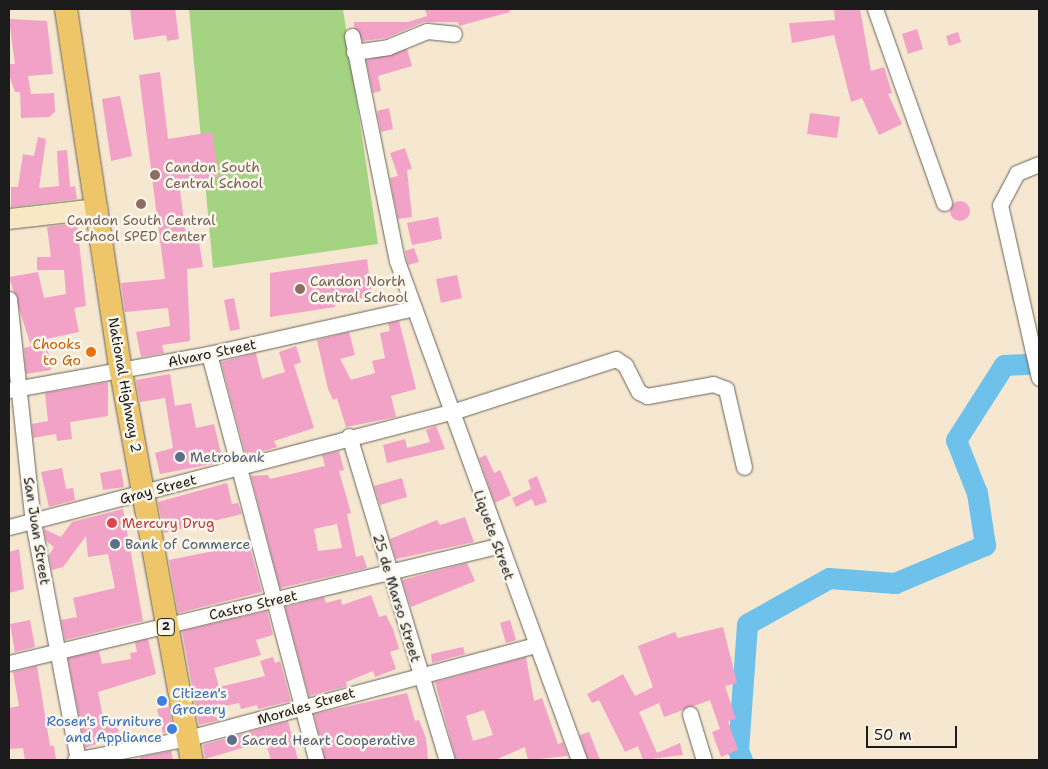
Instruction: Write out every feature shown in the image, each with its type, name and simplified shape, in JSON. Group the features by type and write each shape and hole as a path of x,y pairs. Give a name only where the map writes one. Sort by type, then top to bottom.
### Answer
{"main road":[{"name":"National Highway 2","path":"66,9 121,371 165,624 192,760"},
{"path":"9,218 97,209"}],"street":[{"path":"876,9 944,203"},
{"path":"354,52 388,46 427,31 454,34"},
{"name":"Liquete Street","path":"352,36 390,234 497,546 579,760"},
{"path":"1036,367 1025,304 1000,206 1017,173 1039,164"},
{"name":"San Juan Street","path":"9,299 14,389 33,522 77,760"},
{"name":"Alvaro Street","path":"14,389 209,354 414,308"},
{"path":"209,354 316,760"},
{"name":"Gray Street","path":"9,527 349,436 452,412 616,359 625,365 639,392 647,396 713,384 726,389 744,467"},
{"name":"25 de Marso Street","path":"349,436 388,571 447,760"},
{"name":"Castro Street","path":"9,663 165,624 273,602 388,571 497,546"},
{"name":"Morales Street","path":"77,760 188,738 421,673 535,646"},
{"path":"690,714 704,760"}],"green space":[{"path":"189,9 343,9 378,244 213,268"}],"building":[{"path":"130,9 175,9 179,39 167,41 166,35 134,40"},
{"path":"425,9 509,9 510,12 459,26 458,22 424,22 386,38 363,41 354,27 354,22 408,22 427,16"},
{"path":"834,9 860,9 871,71 884,67 892,93 888,94 902,124 879,135 862,98 851,102 834,35 792,43 789,23 835,20"},
{"path":"9,19 47,21 53,74 28,76 31,94 54,93 55,112 49,117 21,118 20,92 15,92 9,75 9,64 15,64"},
{"path":"917,29 923,49 908,54 902,34"},
{"path":"958,32 961,42 949,46 946,36"},
{"path":"407,49 412,66 378,76 381,91 373,93 366,60"},
{"path":"160,72 168,139 212,132 219,177 179,183 187,243 199,242 203,267 187,269 190,341 162,345 164,353 141,357 136,332 170,326 168,308 125,312 121,283 165,279 139,75"},
{"path":"120,96 132,156 111,161 102,99"},
{"path":"389,108 393,129 381,132 377,111"},
{"path":"810,113 840,117 837,138 807,134"},
{"path":"38,137 46,139 39,188 59,186 57,151 67,150 70,187 75,186 77,199 11,207 11,187 18,187 23,154 34,156"},
{"path":"405,148 412,169 407,170 412,217 398,219 390,178 398,176 390,153"},
{"path":"960,201 967,204 970,211 967,218 960,221 953,218 950,211 953,204"},
{"path":"438,217 442,239 412,245 407,223"},
{"path":"77,223 86,306 74,308 79,332 46,339 51,370 26,374 24,348 31,346 9,277 38,272 44,298 66,294 64,270 37,270 37,257 51,257 47,227"},
{"path":"414,248 419,262 408,265 405,251"},
{"path":"367,259 372,296 335,304 335,307 270,317 270,273"},
{"path":"457,275 462,298 441,303 436,279"},
{"path":"234,298 240,329 230,331 224,300"},
{"path":"399,321 416,389 391,396 396,417 346,427 337,398 333,400 328,389 317,340 349,332 355,355 340,359 351,380 375,373 372,361 385,358 380,333 390,331 388,323"},
{"path":"296,346 301,362 294,365 314,428 274,441 277,447 246,456 221,362 256,353 262,379 285,372 279,352"},
{"path":"170,374 175,406 191,403 196,428 214,424 223,462 160,474 155,453 173,448 165,398 140,402 136,380"},
{"path":"108,382 108,416 70,422 72,439 57,441 56,434 33,438 32,424 48,421 45,393"},
{"path":"436,426 445,449 387,463 383,445 405,439 407,448 430,442 426,430"},
{"path":"339,451 344,470 339,471 351,513 347,514 356,557 363,555 367,568 280,588 251,476 268,475 270,479 325,466 322,455","holes":["337,524 342,548 318,551 314,529"]},
{"path":"486,455 494,473 500,470 511,495 495,503 479,458"},
{"path":"62,468 66,489 73,488 75,500 49,507 41,472"},
{"path":"121,469 124,487 103,490 100,473"},
{"path":"537,476 547,502 535,506 532,499 516,507 512,498 531,489 528,480"},
{"path":"402,478 407,497 380,505 374,486"},
{"path":"227,483 232,504 238,503 242,514 164,533 158,502"},
{"path":"123,509 143,621 65,640 61,620 77,617 73,598 115,588 108,554 88,557 86,536 63,567 52,570 49,555 54,547 46,541 44,529 61,537 72,522"},
{"path":"465,517 474,542 396,559 390,539 437,520 440,525"},
{"path":"249,544 262,592 178,613 169,560"},
{"path":"19,549 24,589 9,593 9,552"},
{"path":"467,563 475,581 411,607 402,580"},
{"path":"371,595 379,617 386,615 393,629 399,649 390,652 396,669 375,677 373,671 346,682 347,686 309,696 285,607 324,597 326,603 341,599 342,605"},
{"path":"267,611 273,635 256,640 261,655 214,668 219,687 265,676 260,661 273,657 275,663 280,661 291,701 258,709 257,705 241,709 239,703 221,707 224,719 199,725 182,631"},
{"path":"30,620 35,647 15,652 10,624"},
{"path":"510,620 516,640 506,643 500,623"},
{"path":"723,627 737,683 725,686 736,719 728,721 738,750 721,757 712,732 720,729 710,700 664,717 659,703 639,712 657,753 680,743 683,755 643,760 638,746 625,752 599,700 592,703 587,694 623,674 635,696 653,687 638,646 675,632 678,638"},
{"path":"148,639 156,674 98,692 105,727 116,723 120,736 85,748 68,658 99,651 102,664 131,659 130,653 137,652 135,642"},
{"path":"463,647 465,654 432,663 431,654"},
{"path":"526,657 534,701 542,698 558,744 563,742 568,756 528,760 525,747 495,760 456,760 435,682","holes":["484,710 493,735 473,741 466,716"]},
{"path":"37,666 50,746 54,746 56,760 25,760 23,748 9,749 9,708 19,706 13,672"},
{"path":"407,693 415,721 419,720 426,738 428,760 325,760 314,714"},
{"path":"169,707 173,731 163,733 157,709"},
{"path":"288,721 298,760 271,760 265,741 205,759 203,745"},
{"path":"589,732 600,760 588,760 580,735"},
{"path":"171,751 173,760 140,760 140,757"}],"waterway":[{"path":"742,760 738,750 747,624 829,578 895,583 985,545 977,493 956,440 1004,365 1039,363"}],"place":[{"name":"Candon South Central School","path":"155,175"},
{"name":"Candon South Central School SPED Center","path":"141,204"},
{"name":"Candon North Central School","path":"300,289"},
{"name":"Chooks to Go","path":"91,352"},
{"name":"Metrobank","path":"180,457"},
{"name":"Mercury Drug","path":"112,523"},
{"name":"Bank of Commerce","path":"115,544"},
{"name":"Citizen's Grocery","path":"162,701"},
{"name":"Rosen's Furniture and Appliance","path":"172,729"},
{"name":"Sacred Heart Cooperative","path":"232,740"}]}
